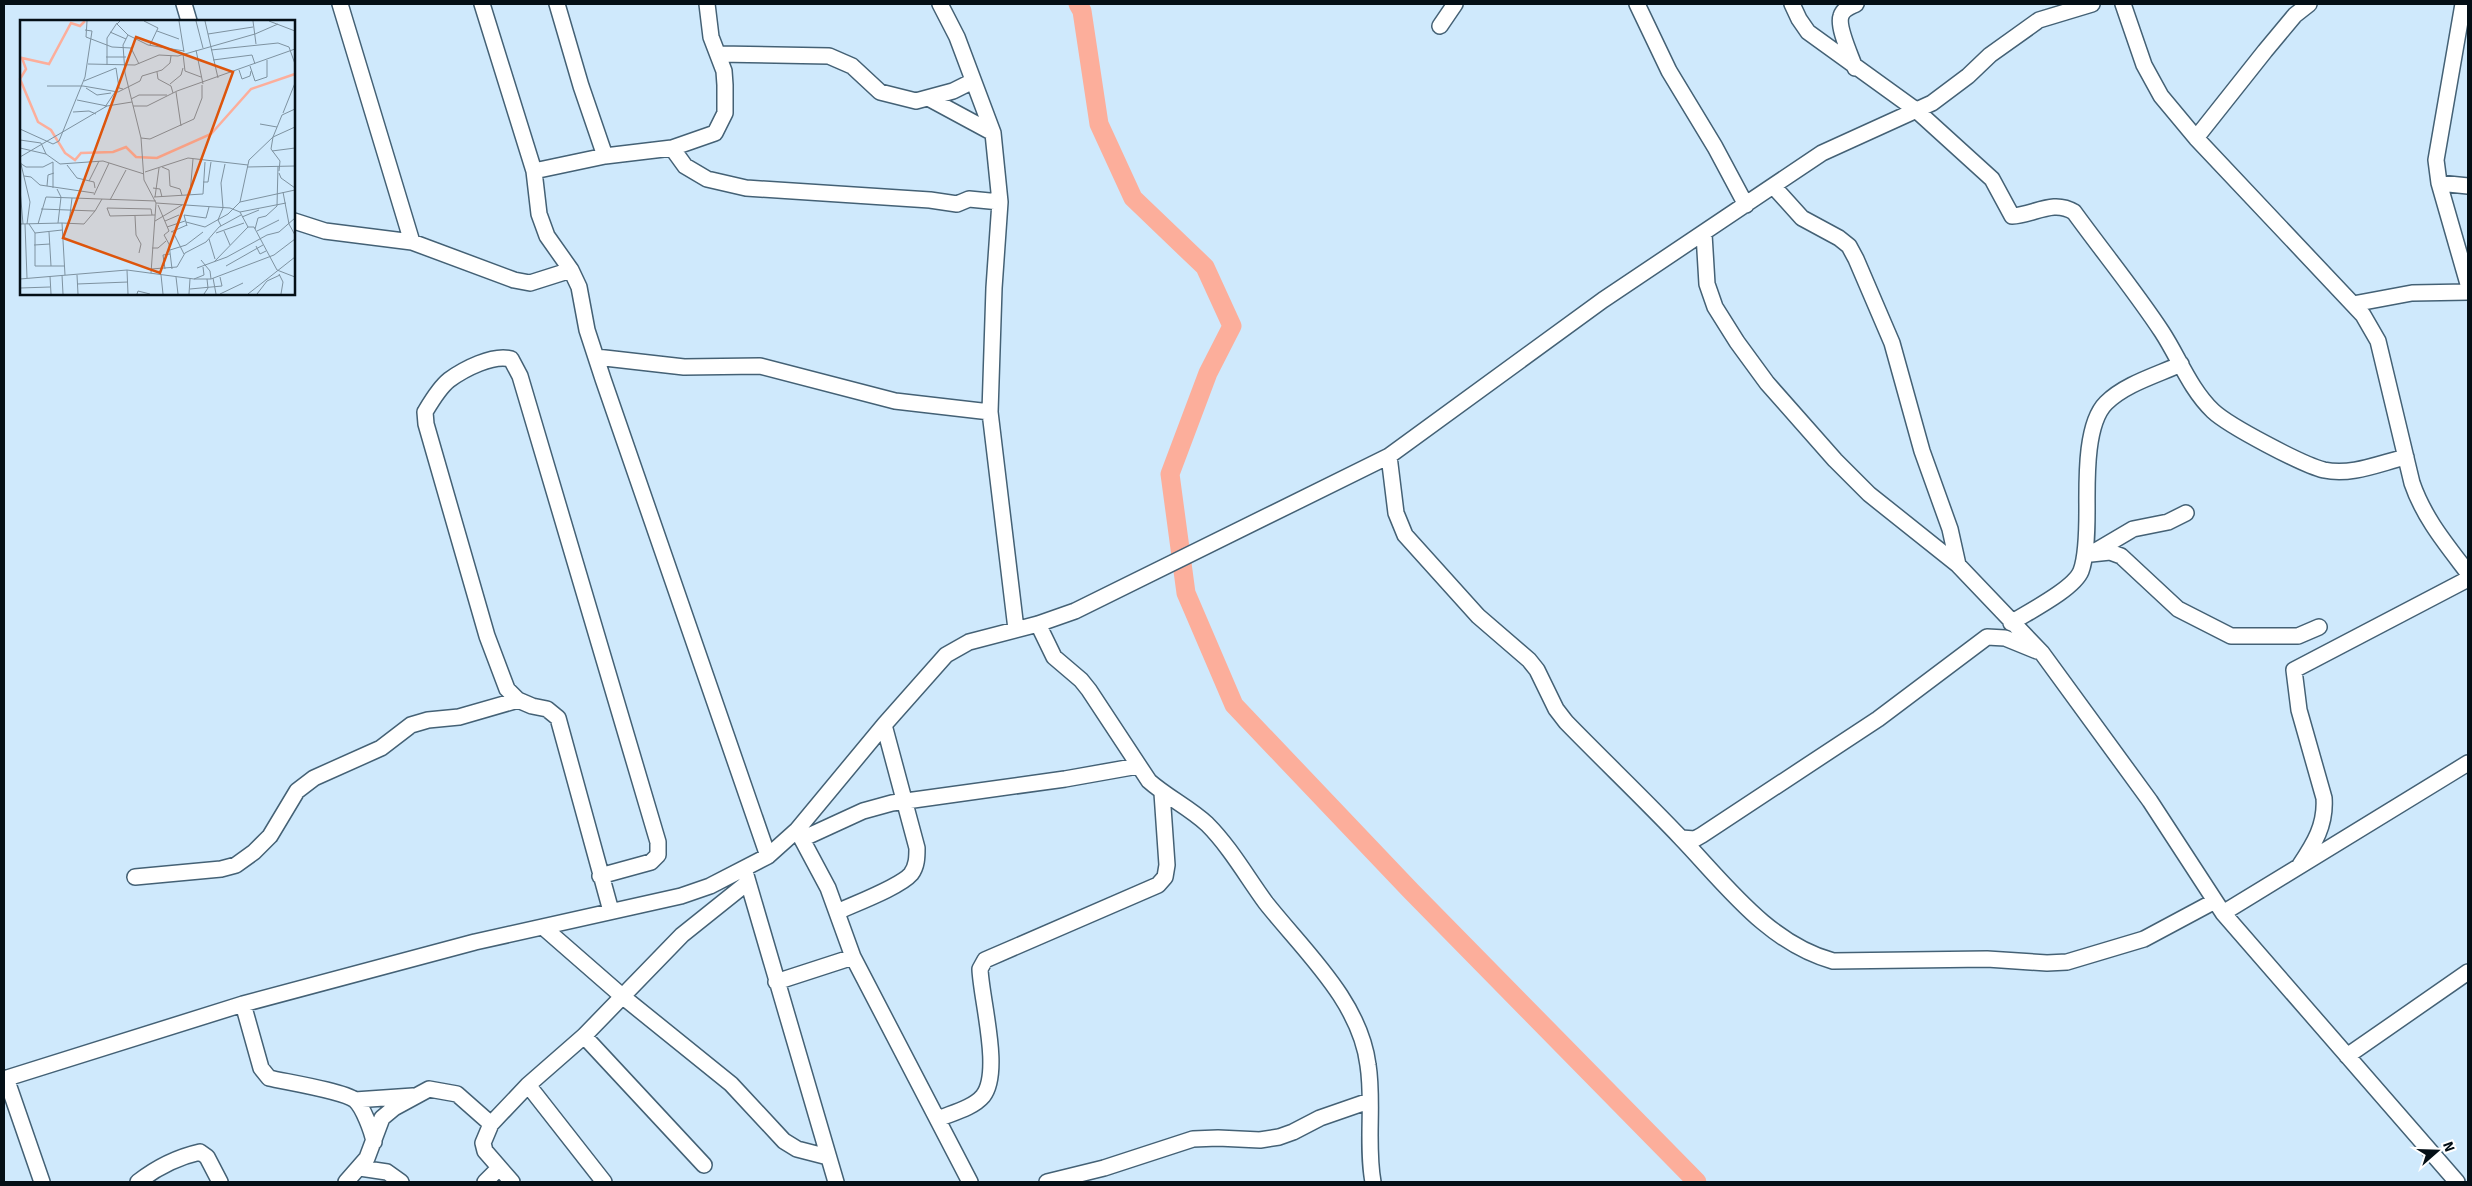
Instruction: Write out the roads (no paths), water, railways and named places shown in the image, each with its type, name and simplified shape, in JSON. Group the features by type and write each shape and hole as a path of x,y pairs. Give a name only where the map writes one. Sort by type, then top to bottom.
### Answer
{"street":[{"path":"187,4 189,20"},
{"path":"340,4 412,242"},
{"path":"482,4 534,171 539,214 547,236 571,270 579,287 596,357 768,856"},
{"path":"557,4 580,86 606,156"},
{"path":"534,171 606,156 672,148 716,133 725,113 724,70 712,37 708,4"},
{"path":"940,4 957,37 993,133 1000,202 994,288 990,412 1016,629"},
{"path":"1440,26 1455,4"},
{"path":"1637,4 1669,71 1715,147 1746,205"},
{"path":"1792,4 1808,32 1855,68 1916,110 1992,179 2012,216 2056,206 2066,207 2074,212 2162,332 2197,393 2214,412 2284,452 2325,470 2349,471 2406,457"},
{"path":"1855,68 1840,17 1844,10 1856,4"},
{"path":"800,834 884,725 946,655 969,642 1038,624 1075,611 1150,576 1389,456 1603,300 1822,153 1916,110 1939,97 1968,76 1990,54 2039,20 2092,4"},
{"path":"2123,4 2144,65 2161,96 2196,138 2363,315 2378,341 2420,506 2436,532 2468,573"},
{"path":"2196,138 2295,15 2309,4"},
{"path":"2463,4 2436,160 2439,183 2468,284"},
{"path":"718,54 829,56 852,66 880,92 916,101 930,99 953,91 973,81"},
{"path":"930,99 993,133"},
{"path":"672,148 685,166 707,179 746,188 930,200 957,204 970,199 1000,202"},
{"path":"2439,183 2468,186"},
{"path":"1774,187 1802,218 1840,238 1848,246 1856,259 1892,344 1922,451 1950,529 1958,565"},
{"path":"295,221 326,231 412,242 514,280 530,283 571,270"},
{"path":"1704,234 1707,284 1715,307 1737,342 1767,383 1835,460 1868,494 1958,565 2011,623 2042,653 2150,801 2219,907 2457,1182"},
{"path":"2352,304 2412,293 2468,292"},
{"path":"600,876 651,862 658,855 658,842 520,376 511,359 501,357 490,359 448,381 425,412 426,424 487,636 507,689 518,700 532,706 548,709 558,718 600,876 611,910"},
{"path":"596,357 684,367 760,366 895,401 990,412"},
{"path":"2011,623 2070,585 2081,572 2087,557 2087,477 2096,422 2105,404 2124,390 2181,364"},
{"path":"1389,456 1396,513 1414,547 1478,616 1529,660 1537,670 1556,709 1566,722 1759,920 1813,955 1833,960 1987,959 2047,963 2067,962 2144,939 2219,907 2300,865 2468,763"},
{"path":"2087,557 2133,529 2168,522 2186,513"},
{"path":"2087,557 2110,552 2120,556 2178,609 2231,636 2298,636 2319,628"},
{"path":"2300,865 2317,837 2325,812 2324,798 2299,710 2294,670 2468,579"},
{"path":"1038,624 1054,657 1090,690 1138,766 1162,792 1206,824 1217,836 1266,903 1336,990 1362,1038 1368,1065 1373,1182"},
{"path":"1681,838 1695,839 1702,835 1878,719 1987,637 2005,638 2042,653"},
{"path":"135,877 221,869 236,865 254,852 270,836 297,791 314,778 381,748 411,725 428,720 459,717 518,700"},
{"path":"837,912 899,882 910,874 917,862 917,848 884,725"},
{"path":"512,1182 485,1151 483,1143 491,1124 528,1085 584,1036 682,935 768,856 800,834 863,811 905,801 1065,779 1138,766"},
{"path":"938,1119 971,1105 983,1095 989,1080 990,1049 980,977 980,970 985,960 1158,885 1165,877 1167,865 1162,792"},
{"path":"800,834 828,888 853,957 970,1182"},
{"path":"42,1182 5,1079 243,1004 475,942 611,910 681,896 746,876"},
{"path":"746,876 836,1182"},
{"path":"543,926 622,996 731,1084 784,1141 797,1149 828,1157"},
{"path":"776,982 853,957"},
{"path":"2347,1056 2468,972"},
{"path":"243,1004 261,1068 268,1078 355,1100 416,1095"},
{"path":"584,1036 704,1165"},
{"path":"528,1085 604,1182"},
{"path":"346,1182 360,1168 374,1142 382,1118 416,1095 429,1089 457,1094 491,1124"},
{"path":"355,1100 367,1121 374,1142"},
{"path":"1047,1182 1104,1168 1165,1147 1193,1140 1218,1138 1260,1140 1279,1137 1320,1118 1369,1102"},
{"path":"138,1182 184,1155 200,1152 207,1157 220,1182"},
{"path":"360,1168 387,1172 401,1182"},
{"path":"485,1182 499,1168"}],"waterway":[{"path":"1078,4 1082,11 1099,124 1133,198 1205,267 1232,326 1208,373 1170,474 1186,593 1234,705 1411,891 1697,1182"}]}
